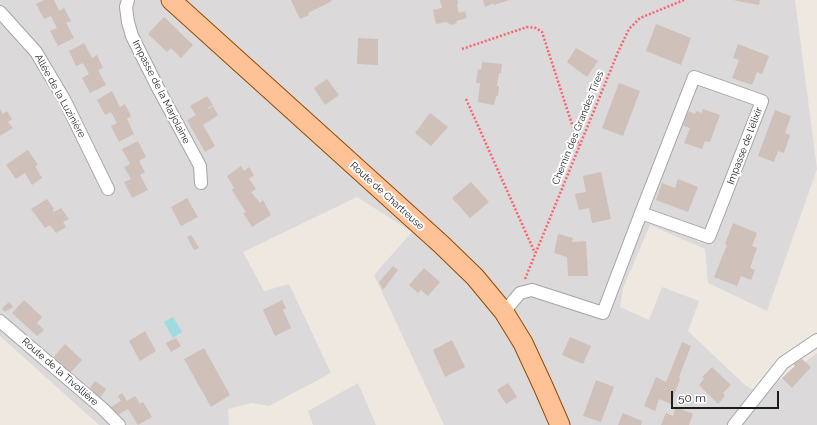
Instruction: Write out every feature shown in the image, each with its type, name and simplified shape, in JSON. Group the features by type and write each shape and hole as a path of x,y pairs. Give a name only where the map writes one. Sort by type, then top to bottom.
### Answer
{"main road":[{"name":"Route de Chartreuse","path":"171,0 442,245 475,277 504,312 523,343 560,425"}],"street":[{"name":"Impasse de la Marjolaine","path":"128,0 126,6 132,36 200,166 201,183"},
{"name":"Allée de la Luzinière","path":"0,12 36,52 64,99 108,189"},
{"name":"Impasse de l'élixir","path":"520,293 532,290 602,313 694,77 762,101 709,237 641,213"},
{"path":"504,312 520,293"},
{"name":"Route de la Tivollière","path":"0,321 102,408 119,425"},
{"path":"734,425 783,363 817,340"}],"path":[{"name":"Chemin des Grandes Tires","path":"520,293 579,146 629,29 640,18 684,0"},
{"path":"462,49 527,27 536,28 542,32 579,146"},
{"path":"466,99 535,254"}],"shaded area":[{"path":"0,0 795,0 817,169 767,311 708,283 705,249 650,225 623,288 620,307 649,320 662,287 699,301 688,331 745,385 760,394 817,353 817,425 444,425 374,275 412,232 357,197 243,252 264,291 289,284 331,373 269,406 252,403 228,409 229,425 99,425 0,336"},
{"path":"358,383 376,425 313,425 308,411"}],"water":[{"path":"173,317 182,332 173,338 164,322"}],"building":[{"path":"44,0 54,0 59,11 64,8 71,21 66,23 74,38 58,46 50,31 57,28 51,16 44,19 36,4"},
{"path":"291,0 332,1 308,13 309,15 300,19"},
{"path":"440,0 458,0 457,5 459,13 465,11 467,18 456,21 457,23 451,25 446,22 436,24 433,10 442,8"},
{"path":"483,0 509,0 494,5 494,3 485,7"},
{"path":"733,0 760,0 759,5"},
{"path":"164,17 193,45 181,58 171,48 167,52 148,34"},
{"path":"656,24 691,38 681,65 646,51"},
{"path":"358,38 378,39 378,65 357,64"},
{"path":"84,43 92,58 97,55 103,68 98,70 106,85 90,93 82,78 89,74 83,63 76,66 69,51"},
{"path":"738,44 769,56 762,74 757,72 752,85 732,78 739,60 733,58"},
{"path":"576,48 598,61 587,77 567,62"},
{"path":"482,62 502,64 497,86 499,86 498,96 496,96 494,105 478,102 480,83 476,83 478,69 481,70"},
{"path":"327,79 339,95 325,105 314,88"},
{"path":"619,83 640,91 623,136 602,128"},
{"path":"112,91 120,107 125,104 131,116 127,119 134,134 119,142 111,126 117,123 111,112 105,115 97,100"},
{"path":"207,96 213,105 208,108 209,109 213,106 218,115 203,125 215,146 205,152 187,120 196,115 190,106"},
{"path":"0,109 3,114 7,111 12,119 8,122 13,128 0,136"},
{"path":"703,109 720,115 710,142 705,141 702,149 684,143 690,128 683,126 688,111 695,114 696,111 702,113"},
{"path":"775,110 791,116 785,133 790,135 784,153 778,151 774,162 758,156"},
{"path":"430,113 448,127 431,146 415,133"},
{"path":"138,141 146,157 139,161 145,172 140,175 148,190 132,198 124,182 131,179 124,167 130,164 122,149"},
{"path":"28,150 38,165 35,166 42,178 32,185 25,173 16,179 6,165"},
{"path":"241,166 244,171 249,167 254,175 249,179 256,189 251,192 260,203 263,200 271,215 252,227 243,213 246,212 232,190 234,188 227,176"},
{"path":"601,172 611,219 592,223 589,208 579,210 575,194 586,192 583,176"},
{"path":"678,179 698,187 688,212 656,200 662,183 675,188"},
{"path":"471,182 489,202 470,218 452,198"},
{"path":"187,198 198,217 181,226 171,207"},
{"path":"47,199 54,209 52,210 54,212 61,208 69,219 63,222 66,227 56,233 50,225 45,228 31,209"},
{"path":"733,223 757,233 752,246 757,248 750,268 755,270 751,280 741,276 737,286 714,277 727,245 725,244"},
{"path":"558,234 573,238 572,242 586,241 588,276 568,276 567,257 554,253"},
{"path":"191,235 199,248 194,250 187,237"},
{"path":"393,266 398,270 383,290 379,282"},
{"path":"424,268 440,282 428,296 421,290 418,293 409,285"},
{"path":"24,300 42,317 37,323 44,330 37,336 12,313"},
{"path":"282,300 286,308 283,310 291,328 275,336 263,310"},
{"path":"9,302 13,307 5,312 2,308"},
{"path":"145,331 156,351 140,361 129,341"},
{"path":"570,337 591,346 583,364 562,355"},
{"path":"176,338 181,346 171,352 166,343"},
{"path":"452,340 465,367 445,377 433,350"},
{"path":"682,342 691,346 679,377 680,379 671,404 659,399 655,411 644,406 656,377 666,382"},
{"path":"65,344 82,360 69,374 52,359"},
{"path":"204,348 230,395 211,407 184,359"},
{"path":"802,359 811,367 792,388 782,378 795,366 793,364"},
{"path":"712,367 731,385 723,393 725,396 718,404 699,385 704,379 702,377"},
{"path":"596,380 614,387 601,422 583,416"},
{"path":"95,381 106,389 99,400 88,391"},
{"path":"508,383 517,397 506,404 497,390"},
{"path":"122,393 127,401 135,396 140,404 143,402 152,417 138,425 128,409 118,415 110,408 121,401 118,396"},
{"path":"676,407 693,414 689,425 661,425 666,413 673,416"},
{"path":"623,413 642,421 641,425 618,425"}]}
